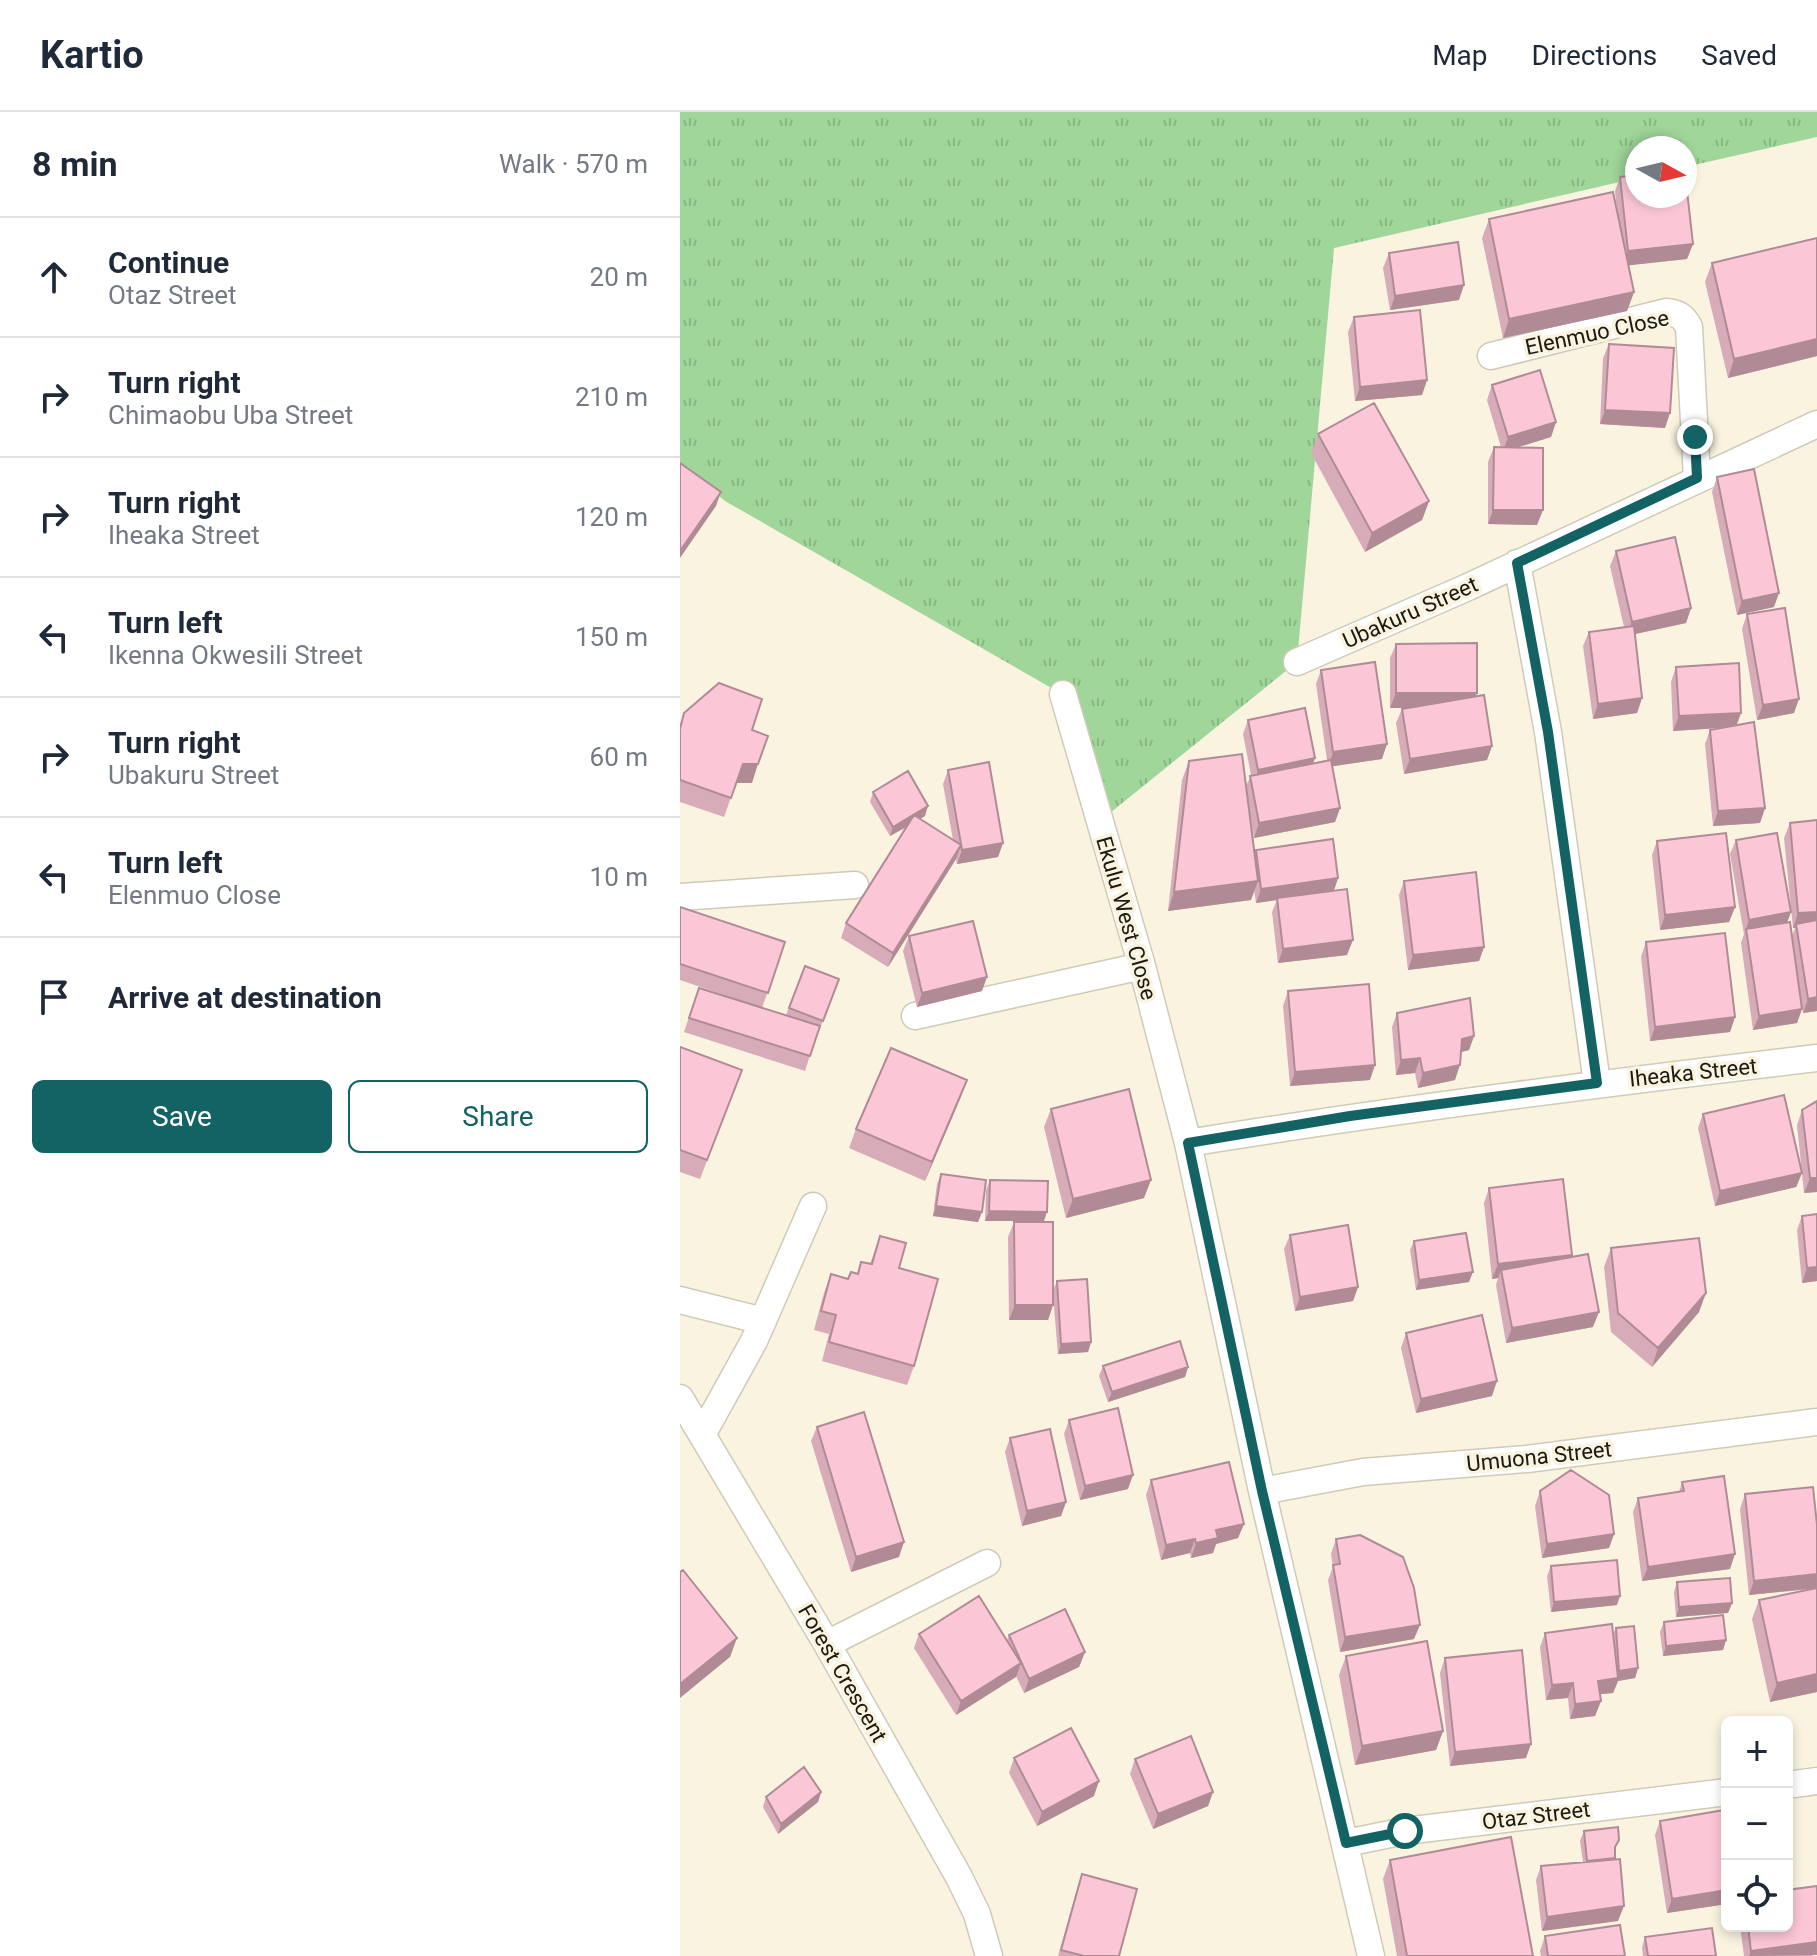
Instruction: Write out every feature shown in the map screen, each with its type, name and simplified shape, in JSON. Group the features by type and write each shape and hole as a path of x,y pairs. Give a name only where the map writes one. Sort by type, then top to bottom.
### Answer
{"street":[{"name":"Elenmuo Close","path":"1491,356 1666,312 1677,313 1685,318 1689,327 1697,478"},
{"name":"Ubakuru Street","path":"1297,662 1468,587 1817,424"},
{"path":"1517,563 1548,732 1597,1083"},
{"name":"Ekulu West Close","path":"1063,694 1142,966 1188,1143 1262,1491 1371,1956"},
{"path":"680,897 855,885"},
{"path":"915,1016 1142,966"},
{"name":"Iheaka Street","path":"1188,1143 1350,1116 1817,1058"},
{"path":"702,1435 763,1321 813,1206"},
{"path":"680,1300 763,1321"},
{"name":"Forest Crescent","path":"680,1398 827,1644 959,1877 977,1914 989,1956"},
{"name":"Umuona Street","path":"1262,1491 1363,1472 1527,1459 1817,1422"},
{"path":"827,1644 987,1563"},
{"path":"1793,1784 1817,1781"},
{"name":"Otaz Street","path":"1346,1843 1405,1831 1721,1793"}],"green space":[{"path":"680,112 1817,112 1817,137 1697,164 1697,136 1625,136 1625,181 1334,248 1297,662 1100,821 1062,694 725,501 680,464"}],"building":[{"path":"1625,176 1625,208 1689,208 1693,244 1628,251 1620,177"},
{"path":"1613,192 1634,292 1509,319 1489,219"},
{"path":"1817,238 1817,339 1734,359 1712,263"},
{"path":"1458,242 1464,285 1395,296 1389,253"},
{"path":"1420,310 1427,380 1360,387 1354,317"},
{"path":"1609,344 1674,348 1670,413 1605,410"},
{"path":"1540,370 1556,422 1508,437 1492,385"},
{"path":"1374,403 1429,501 1372,533 1318,434"},
{"path":"1494,447 1543,448 1543,510 1493,510"},
{"path":"680,463 721,492 680,551"},
{"path":"1754,469 1779,593 1742,601 1717,477"},
{"path":"1675,537 1691,608 1632,622 1616,551"},
{"path":"1785,608 1799,699 1763,705 1747,614"},
{"path":"1634,626 1642,698 1598,704 1589,632"},
{"path":"1477,643 1477,693 1396,693 1396,644"},
{"path":"1375,662 1387,744 1333,752 1321,670"},
{"path":"1739,663 1741,713 1679,716 1676,667"},
{"path":"719,683 762,699 752,730 768,736 758,764 743,764 731,798 680,780 680,729 684,713"},
{"path":"1484,695 1492,746 1410,759 1402,709"},
{"path":"1305,708 1315,758 1258,770 1248,720"},
{"path":"1754,722 1765,808 1718,811 1710,730"},
{"path":"1242,754 1258,881 1174,892 1189,761"},
{"path":"1331,760 1340,808 1259,823 1250,776"},
{"path":"989,762 1003,843 962,850 948,770"},
{"path":"908,771 928,806 893,827 873,792"},
{"path":"914,815 961,845 893,953 846,923"},
{"path":"1817,820 1817,912 1798,913 1790,823"},
{"path":"1726,833 1735,907 1665,915 1657,841"},
{"path":"1777,833 1791,912 1749,920 1736,840"},
{"path":"1333,839 1338,878 1261,889 1256,850"},
{"path":"1476,872 1484,947 1413,955 1404,881"},
{"path":"1347,889 1353,940 1283,949 1277,898"},
{"path":"680,907 785,942 768,993 680,964"},
{"path":"1817,920 1817,997 1808,999 1796,924"},
{"path":"973,921 987,977 922,993 909,936"},
{"path":"1790,922 1802,1009 1759,1016 1746,929"},
{"path":"1725,933 1735,1017 1655,1027 1646,942"},
{"path":"805,966 839,979 823,1021 789,1008"},
{"path":"1369,984 1375,1065 1295,1072 1288,991"},
{"path":"699,988 820,1026 810,1056 689,1018"},
{"path":"1470,998 1474,1036 1462,1039 1460,1065 1423,1073 1420,1058 1401,1060 1397,1013"},
{"path":"680,1047 742,1070 707,1160 680,1150"},
{"path":"891,1048 967,1080 932,1162 856,1129"},
{"path":"1129,1089 1151,1180 1073,1199 1051,1109"},
{"path":"1784,1095 1802,1173 1720,1191 1703,1114"},
{"path":"1817,1101 1817,1178 1810,1178 1802,1110"},
{"path":"941,1174 986,1180 982,1212 936,1206"},
{"path":"1563,1179 1572,1255 1498,1264 1489,1188"},
{"path":"990,1180 1048,1181 1047,1212 989,1211"},
{"path":"1817,1214 1817,1267 1807,1268 1802,1216"},
{"path":"1014,1222 1053,1222 1053,1305 1015,1305"},
{"path":"1348,1225 1358,1287 1300,1297 1290,1235"},
{"path":"1466,1233 1473,1272 1419,1280 1414,1241"},
{"path":"880,1236 906,1243 899,1268 938,1279 914,1366 829,1342 836,1315 821,1311 831,1274 848,1279 851,1272 858,1274 861,1262 872,1264"},
{"path":"1699,1238 1706,1293 1658,1348 1618,1313 1611,1248"},
{"path":"1588,1254 1599,1312 1512,1328 1501,1270"},
{"path":"1087,1279 1091,1342 1061,1344 1057,1281"},
{"path":"1482,1315 1497,1381 1421,1399 1406,1333"},
{"path":"1180,1341 1188,1367 1112,1392 1103,1366"},
{"path":"1118,1408 1133,1475 1085,1486 1069,1420"},
{"path":"864,1412 904,1542 856,1557 817,1427"},
{"path":"1050,1429 1066,1502 1027,1511 1010,1438"},
{"path":"1229,1462 1244,1524 1216,1530 1218,1538 1166,1545 1151,1480"},
{"path":"1571,1470 1609,1495 1614,1534 1547,1544 1540,1491"},
{"path":"1724,1476 1735,1554 1648,1567 1638,1498 1684,1491 1682,1482"},
{"path":"1813,1487 1817,1574 1754,1581 1745,1494"},
{"path":"1360,1535 1403,1557 1414,1588 1420,1625 1345,1637 1333,1565 1340,1564 1336,1539"},
{"path":"1617,1560 1620,1596 1554,1602 1551,1566"},
{"path":"683,1570 737,1638 680,1684 680,1572"},
{"path":"1730,1578 1732,1603 1679,1607 1677,1582"},
{"path":"1817,1588 1817,1674 1777,1683 1759,1600"},
{"path":"979,1596 1021,1663 961,1701 919,1634"},
{"path":"1065,1609 1085,1652 1029,1679 1009,1635"},
{"path":"1723,1615 1726,1640 1666,1646 1664,1622"},
{"path":"1612,1624 1618,1678 1598,1681 1601,1701 1575,1704 1573,1683 1552,1685 1545,1633"},
{"path":"1634,1626 1638,1668 1619,1671 1616,1628"},
{"path":"1427,1641 1443,1731 1362,1746 1346,1656"},
{"path":"1522,1650 1531,1744 1455,1752 1445,1658"},
{"path":"1071,1728 1099,1781 1042,1812 1014,1758"},
{"path":"1191,1736 1213,1792 1158,1814 1135,1759"},
{"path":"804,1767 821,1792 781,1824 766,1797"},
{"path":"1721,1811 1721,1891 1672,1899 1660,1821"},
{"path":"1618,1827 1615,1858 1587,1861 1584,1831"},
{"path":"1511,1837 1533,1956 1407,1956 1390,1860"},
{"path":"1620,1859 1624,1906 1547,1917 1541,1866"},
{"path":"1082,1874 1137,1889 1119,1956 1084,1956 1061,1950"},
{"path":"1817,1886 1817,1942 1751,1951 1749,1932 1793,1932 1793,1889"},
{"path":"1620,1925 1625,1956 1548,1956 1545,1936"},
{"path":"1712,1928 1716,1956 1648,1956 1645,1937"}],"route":[{"path":"1405,1831 1346,1843 1262,1491 1188,1143 1350,1116 1597,1083 1548,732 1517,563 1697,478 1695,437"}]}
